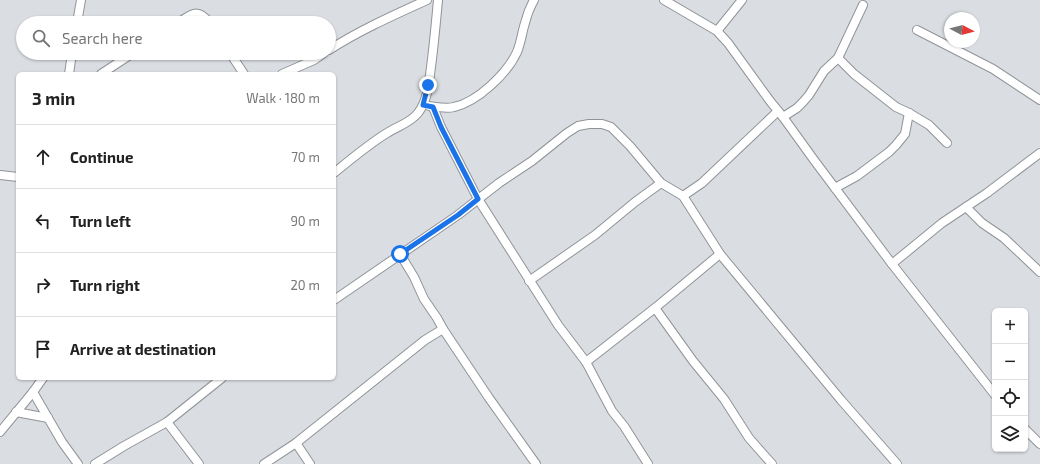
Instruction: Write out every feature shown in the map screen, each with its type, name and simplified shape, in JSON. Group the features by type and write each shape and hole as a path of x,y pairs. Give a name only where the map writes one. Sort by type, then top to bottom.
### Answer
{"street":[{"path":"78,16 81,0"},
{"path":"336,46 382,20 427,0"},
{"path":"336,171 373,142 388,132 408,122 423,105 434,47 438,0"},
{"path":"423,105 442,108 454,107 470,100 487,88 501,75 517,52 525,21 534,0"},
{"path":"664,0 717,30 728,43 892,264 992,391"},
{"path":"717,30 742,0"},
{"path":"683,196 702,183 781,114 797,108 803,102 824,71 838,58 863,5"},
{"path":"188,16 193,13 204,16"},
{"path":"917,30 993,69 1040,100"},
{"path":"838,58 854,74 896,107 929,125 947,143"},
{"path":"69,72 71,60"},
{"path":"104,72 122,60"},
{"path":"235,60 243,72"},
{"path":"287,72 314,60"},
{"path":"433,107 441,127 478,199 558,325 586,362 612,411 624,426 648,464"},
{"path":"835,188 857,176 896,145 905,134 909,113"},
{"path":"336,299 458,215 499,183 532,161 567,133 578,126 602,124 611,127 630,146 661,183 683,196 720,254 841,400 897,464"},
{"path":"892,264 942,223 987,193 1039,155"},
{"path":"0,175 16,177"},
{"path":"529,281 595,235 661,183"},
{"path":"966,207 982,223 1004,238 1040,272"},
{"path":"400,254 414,277 424,299 443,330 536,464"},
{"path":"586,362 655,308 720,254"},
{"path":"655,308 693,361 724,399 749,438 772,464"},
{"path":"264,464 296,442 425,340 443,330"},
{"path":"0,432 42,380"},
{"path":"95,464 166,422 219,380"},
{"path":"33,392 78,464"},
{"path":"16,412 48,418"},
{"path":"166,422 199,464"},
{"path":"1028,432 1040,444"},
{"path":"296,442 310,464"}],"route":[{"path":"400,254 458,215 478,199 441,127 433,107 423,105 428,85"}]}
